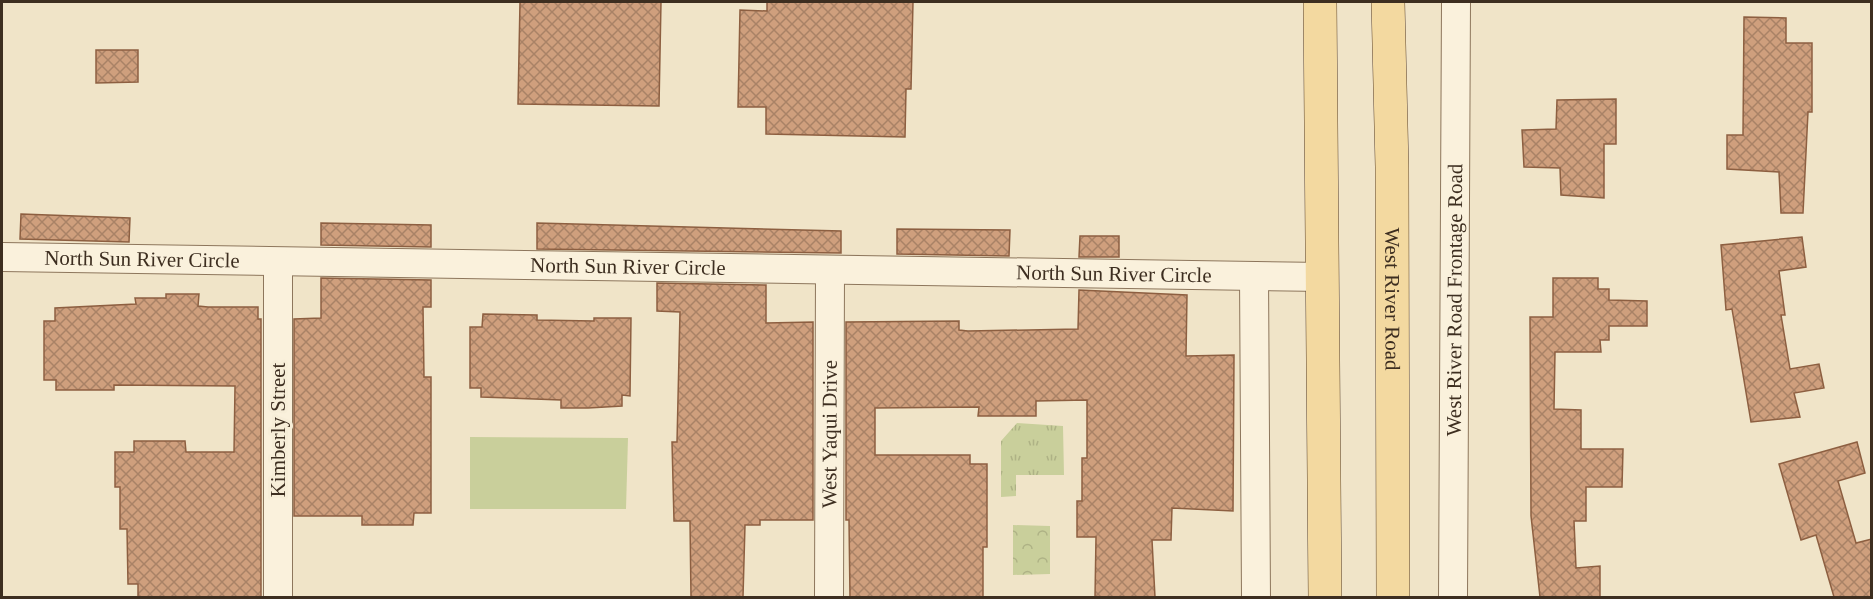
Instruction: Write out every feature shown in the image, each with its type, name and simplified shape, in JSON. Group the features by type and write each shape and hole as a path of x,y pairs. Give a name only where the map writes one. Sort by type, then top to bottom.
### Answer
{"main road":[{"path":"1320,2 1325,597"},
{"name":"West River Road","path":"1388,2 1392,167 1393,597"}],"street":[{"name":"West River Road Frontage Road","path":"1453,597 1456,2"},
{"name":"North Sun River Circle","path":"2,257 278,263 1323,277"},
{"name":"Kimberly Street","path":"278,263 278,597"},
{"name":"West Yaqui Drive","path":"829,597 830,271"},
{"path":"1254,276 1256,597"}],"green space":[{"path":"1017,423 1063,426 1064,475 1016,475 1016,496 1001,497 1001,441"},
{"path":"470,437 628,438 626,509 470,509"},
{"path":"1013,525 1050,526 1050,574 1013,575"}],"building":[{"path":"520,2 661,2 659,106 518,104"},
{"path":"767,2 913,2 911,89 906,89 905,137 766,134 766,107 738,107 740,10 767,11"},
{"path":"1744,17 1786,18 1786,43 1812,43 1812,112 1808,112 1803,213 1781,213 1779,172 1727,169 1727,135 1743,135"},
{"path":"96,50 138,50 138,82 96,83"},
{"path":"1616,99 1616,144 1604,144 1604,198 1561,195 1560,168 1524,167 1522,130 1556,129 1557,100"},
{"path":"21,214 130,218 129,242 20,239"},
{"path":"321,223 431,225 431,247 321,245"},
{"path":"537,223 841,231 841,253 537,249"},
{"path":"897,229 1010,230 1009,256 897,254"},
{"path":"1080,236 1119,236 1119,257 1079,257"},
{"path":"1802,237 1806,267 1779,271 1785,315 1781,315 1790,369 1819,364 1824,388 1794,393 1800,417 1751,422 1732,309 1726,310 1721,245"},
{"path":"321,278 431,280 431,307 423,307 424,377 431,377 431,513 414,513 413,525 362,525 362,516 294,516 294,319 321,318"},
{"path":"1553,278 1598,278 1598,289 1609,289 1609,300 1647,301 1647,326 1609,326 1609,340 1600,340 1601,352 1555,352 1554,409 1581,410 1581,449 1623,449 1622,487 1586,487 1586,521 1574,521 1576,568 1600,566 1600,597 1540,597 1531,516 1530,317 1553,317"},
{"path":"657,283 766,285 766,323 813,322 813,520 760,520 760,525 745,525 743,597 691,597 690,521 674,521 672,442 677,442 680,312 657,311"},
{"path":"1079,290 1187,295 1186,356 1234,355 1233,511 1172,508 1171,540 1152,540 1155,597 1095,597 1096,537 1077,537 1077,501 1082,501 1082,458 1087,458 1087,400 1036,401 1036,416 978,416 979,407 875,408 875,455 970,455 970,464 987,464 987,547 983,547 983,597 850,597 849,520 846,520 846,322 959,321 959,330 968,331 1078,329"},
{"path":"166,294 199,294 198,306 258,307 258,319 261,319 261,597 138,597 138,584 128,584 127,529 120,529 120,487 115,487 115,452 134,452 134,441 185,441 186,452 234,452 235,386 114,385 114,390 56,390 56,380 44,380 44,321 55,321 55,308 136,304 135,298 166,298"},
{"path":"483,314 537,315 537,320 594,321 594,318 631,318 630,396 622,395 622,406 588,408 561,408 561,400 481,397 481,388 470,388 470,327 482,327"},
{"path":"1857,442 1865,473 1838,481 1856,543 1872,539 1872,597 1834,597 1816,535 1801,540 1779,464"}]}
